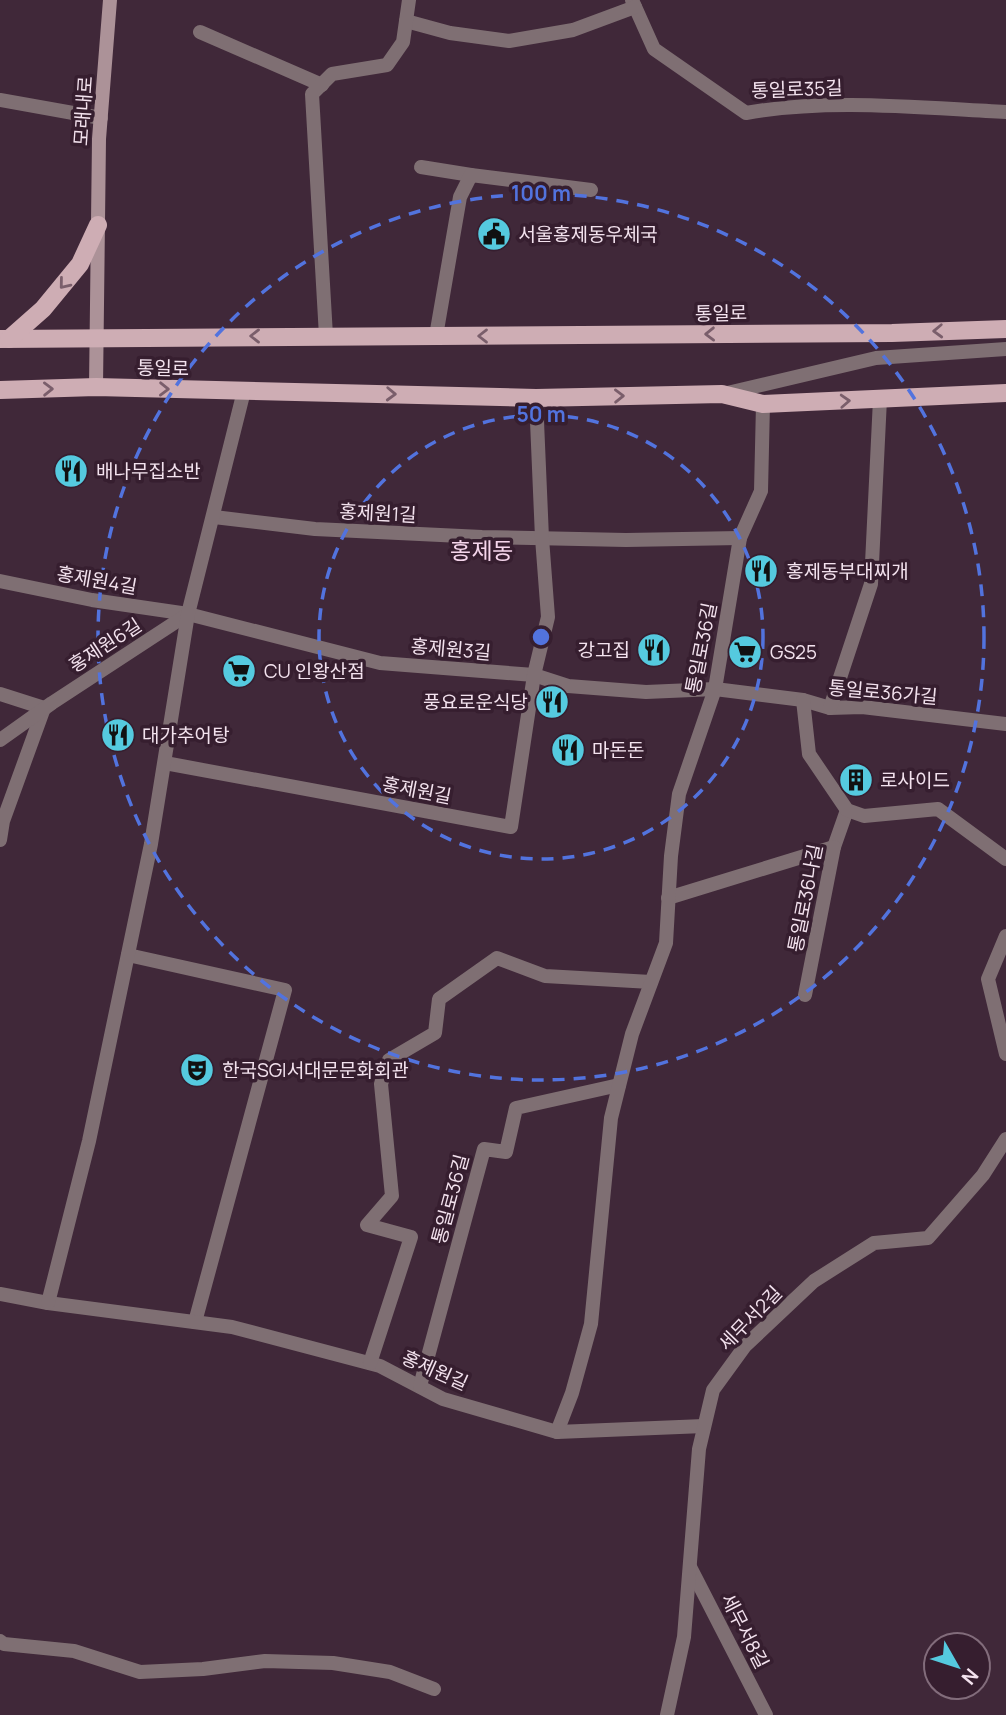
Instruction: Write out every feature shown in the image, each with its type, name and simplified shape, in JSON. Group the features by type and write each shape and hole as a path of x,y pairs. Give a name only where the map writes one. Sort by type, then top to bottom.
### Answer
{"main road":[{"name":"모래내로","path":"96,387 101,118 110,0"},
{"path":"4,339 43,309 80,264 98,225"},
{"name":"통일로","path":"4,339 892,333 1006,329"},
{"name":"통일로","path":"0,390 96,387 536,398 722,394 763,404 1006,393"}],"street":[{"path":"326,336 312,94 332,74 387,65 403,42 409,0"},
{"name":"통일로35길","path":"406,21 450,33 509,41 573,30 633,4 654,49 746,113 779,107 868,106 1006,112"},
{"path":"200,32 322,85"},
{"path":"0,100 101,118"},
{"path":"421,167 591,190"},
{"path":"436,336 460,197 471,175"},
{"path":"722,394 876,358 1006,349"},
{"path":"48,1303 89,1141 152,844 188,614 244,391"},
{"path":"534,675 548,617 536,398"},
{"path":"830,708 871,584 880,399"},
{"name":"통일로36길","path":"557,1432 572,1393 591,1324 611,1118 632,1034 666,943 678,794 715,689 740,538 761,491 763,404"},
{"name":"홍제원1길","path":"214,517 315,529 482,537 626,540 740,538"},
{"name":"홍제원4길","path":"0,580 92,600 188,614"},
{"name":"홍제원3길","path":"188,614 380,663 534,675 568,686 646,692 715,689"},
{"name":"홍제원6길","path":"0,740 188,614"},
{"name":"홍제원길","path":"164,763 511,827 534,675"},
{"name":"통일로36가길","path":"715,689 803,700 830,708 862,707 1006,724"},
{"path":"0,694 44,708 2,821 0,840"},
{"path":"803,700 809,754 847,810 864,816 938,809 1006,859"},
{"name":"통일로36나길","path":"806,995 834,847 847,810"},
{"path":"668,898 834,847"},
{"path":"1006,936 988,979 1006,1054"},
{"path":"128,955 285,990 195,1322"},
{"path":"370,1363 411,1237 367,1225 392,1196 381,1084 389,1060 435,1033 439,999 498,958 545,976 651,982"},
{"name":"통일로36길","path":"420,1387 484,1149 506,1152 516,1108 619,1084"},
{"name":"세무서2길","path":"667,1715 684,1637 699,1449 713,1390 745,1346 814,1281 874,1243 928,1238 983,1175 1006,1139"},
{"name":"홍제원길","path":"0,1294 48,1303 232,1327 380,1366 443,1399 557,1432 704,1426"},
{"name":"세무서8길","path":"689,1566 766,1715"},
{"path":"0,1641 4,1644 74,1651 140,1672 203,1669 265,1661 333,1663 390,1672 434,1689"}],"place":[{"name":"서울홍제동우체국","path":"494,234"},
{"name":"배나무집소반","path":"71,471"},
{"name":"홍제동부대찌개","path":"761,571"},
{"name":"강고집","path":"654,650"},
{"name":"GS25","path":"745,652"},
{"name":"CU 인왕산점","path":"239,671"},
{"name":"풍요로운식당","path":"552,702"},
{"name":"대가추어탕","path":"118,735"},
{"name":"마돈돈","path":"568,750"},
{"name":"로사이드","path":"856,780"},
{"name":"한국SGI서대문문화회관","path":"197,1070"}],"district":[{"name":"홍제동","path":"482,550"}]}
